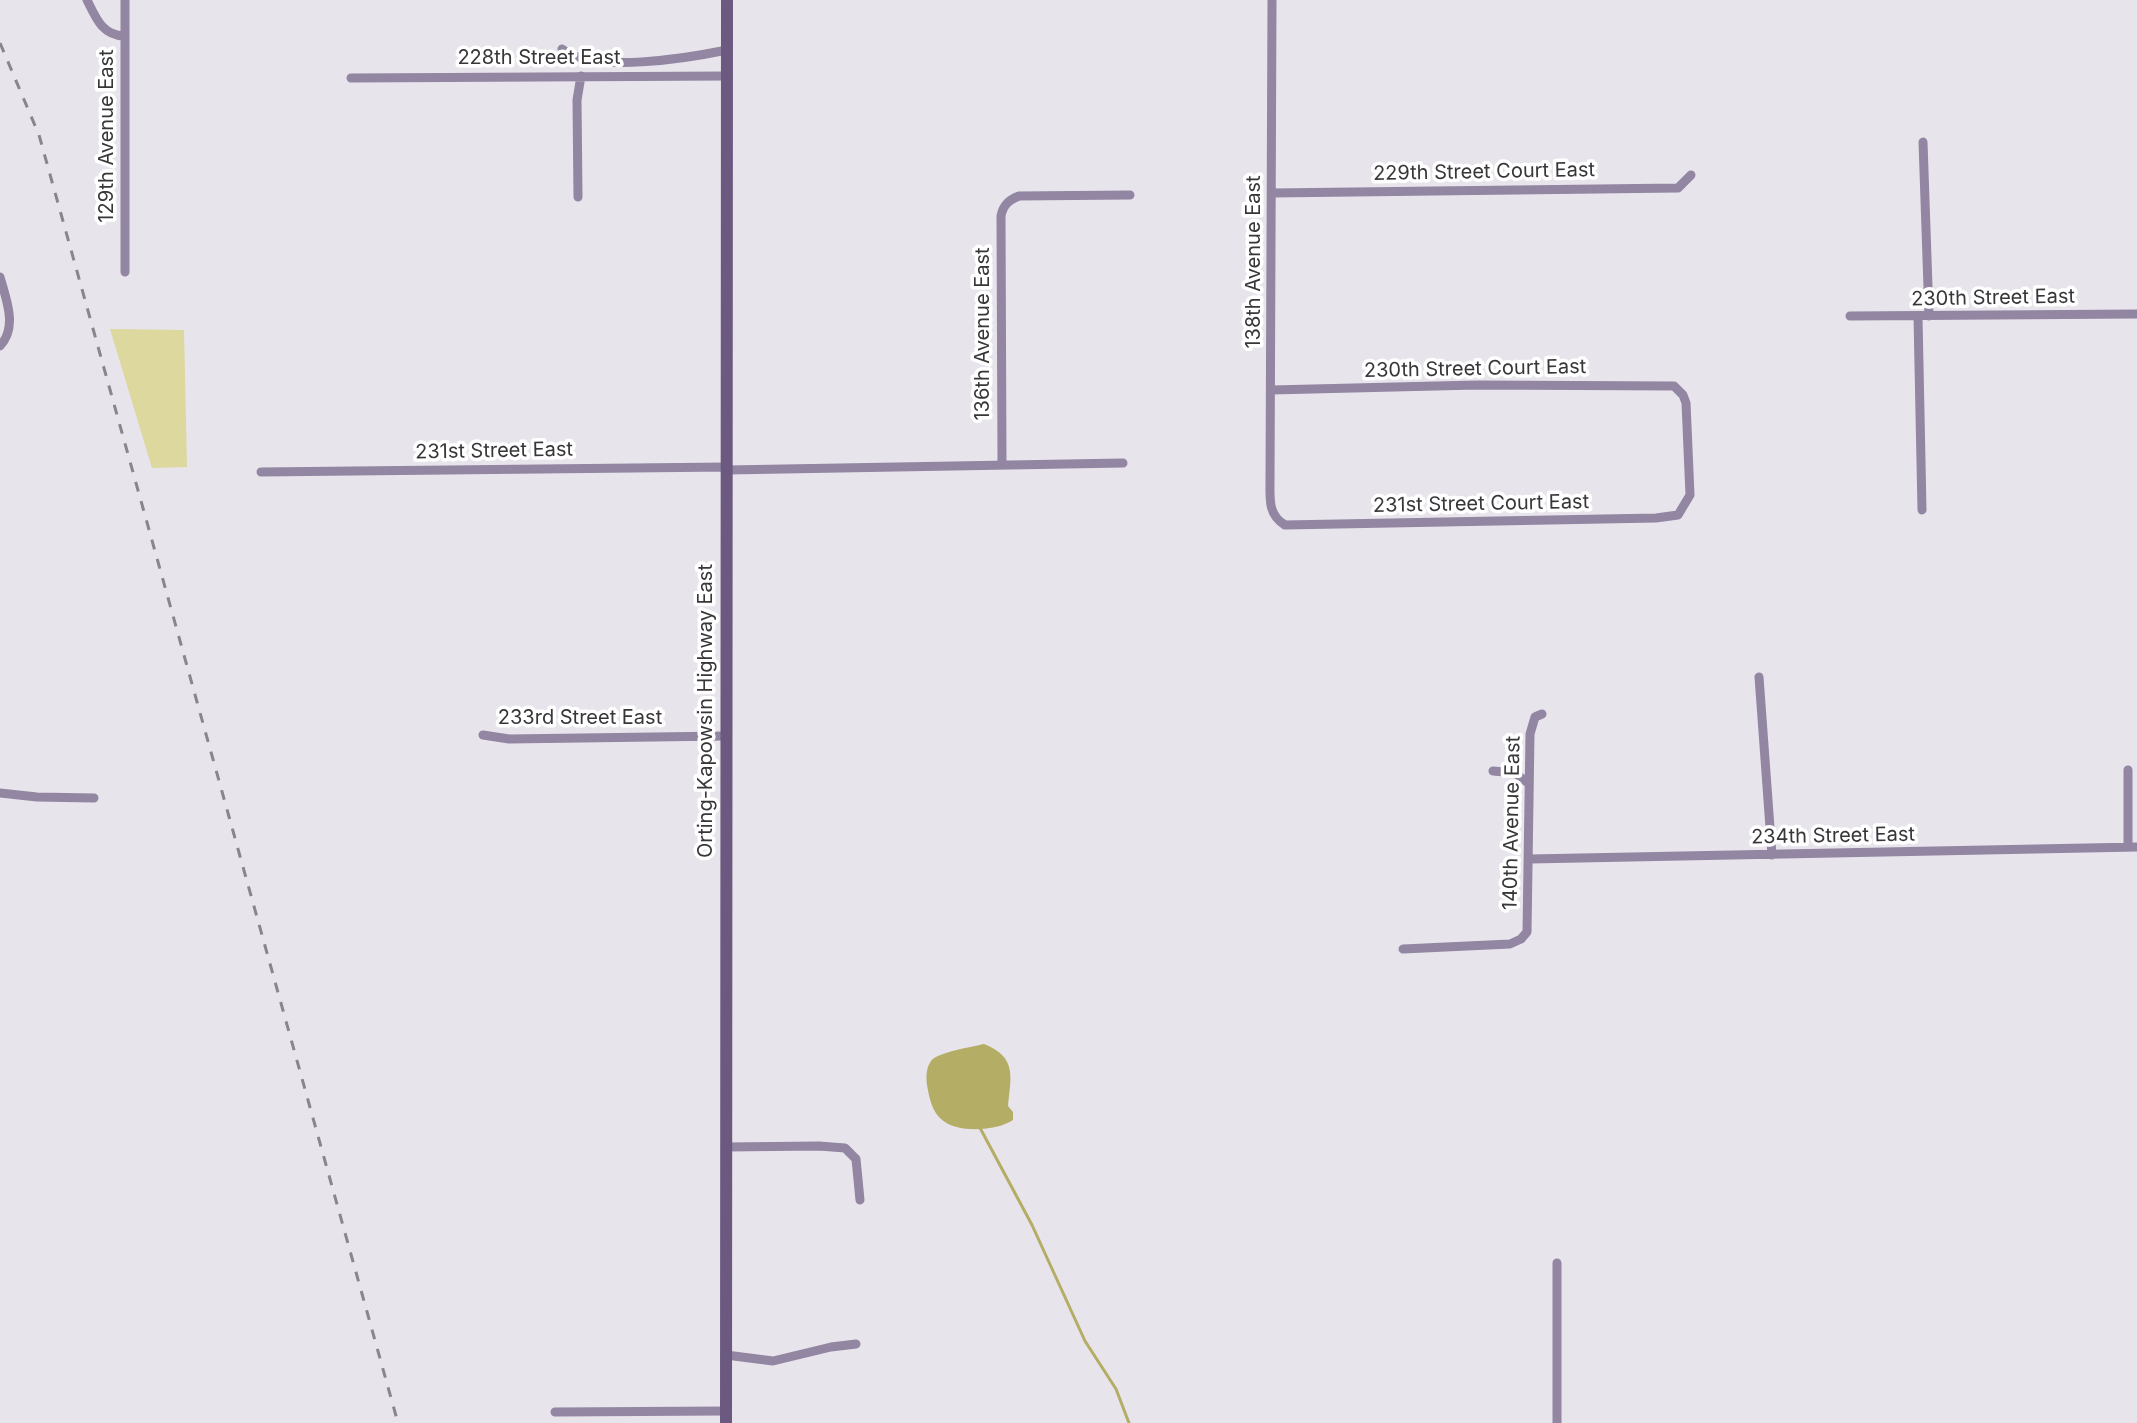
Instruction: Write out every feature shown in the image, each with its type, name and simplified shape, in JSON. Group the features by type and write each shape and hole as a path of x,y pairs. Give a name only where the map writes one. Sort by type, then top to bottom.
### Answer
{"main road":[{"name":"Orting-Kapowsin Highway East","path":"726,1417 727,0"}],"street":[{"path":"87,0 102,27 114,35 124,36"},
{"name":"129th Avenue East","path":"125,0 125,272"},
{"name":"138th Avenue East","path":"1272,0 1270,501 1271,510 1279,521"},
{"path":"562,49 578,59 614,62 673,60 727,50"},
{"path":"578,197 577,100 581,76"},
{"name":"228th Street East","path":"351,78 727,76"},
{"path":"1923,142 1929,316"},
{"name":"229th Street Court East","path":"1272,193 1678,188 1691,175"},
{"name":"136th Avenue East","path":"1002,465 1001,216 1005,205 1019,196 1130,195"},
{"path":"0,277 10,321 7,338 1,345"},
{"name":"230th Street East","path":"1850,316 2137,314"},
{"path":"1918,317 1922,510"},
{"name":"230th Street Court East","path":"1271,390 1669,385 1679,389 1686,403 1690,495 1683,510"},
{"name":"231st Street East","path":"261,472 1123,463"},
{"name":"231st Street Court East","path":"1279,521 1285,525 1301,525 1656,518 1672,517 1683,510"},
{"path":"1759,677 1772,855"},
{"name":"140th Avenue East","path":"1403,949 1510,944 1524,936 1529,927 1530,734 1535,717 1542,714"},
{"name":"233rd Street East","path":"483,735 509,739 726,736"},
{"path":"2128,770 2133,847"},
{"path":"1493,771 1515,773 1528,783"},
{"path":"0,793 94,798"},
{"name":"234th Street East","path":"1530,859 2133,847"},
{"path":"726,1147 845,1148 856,1159 860,1200"},
{"path":"1557,1263 1557,1423"},
{"path":"726,1355 773,1361 856,1344"},
{"path":"555,1412 726,1417"}],"shaded area":[{"path":"110,329 184,330 187,467 152,468"},
{"path":"984,1044 995,1049 1007,1061 1010,1069 1008,1106 1013,1112 1013,1120 997,1127 977,1129 948,1124 938,1116 930,1099 926,1079 929,1064 941,1055"}],"waterway":[{"path":"979,1126 1032,1225 1085,1341 1116,1389 1129,1423"}],"railway":[{"path":"0,43 39,135 398,1423"}]}
